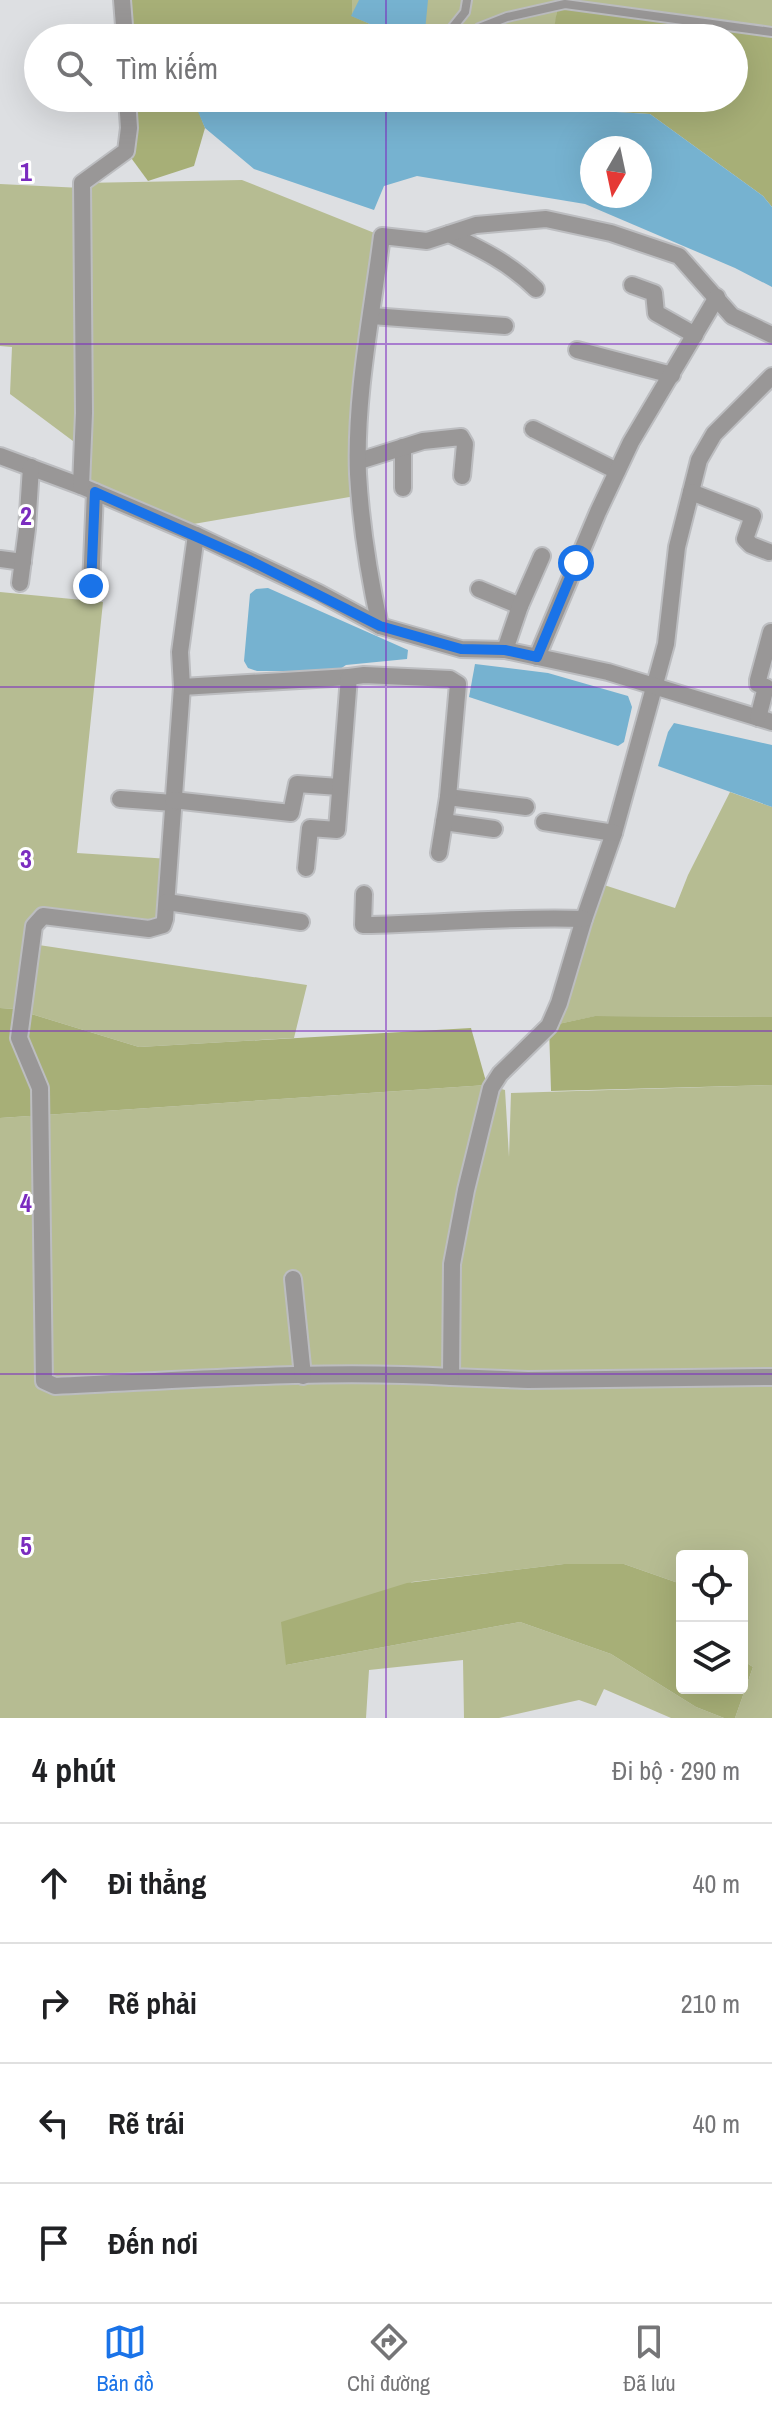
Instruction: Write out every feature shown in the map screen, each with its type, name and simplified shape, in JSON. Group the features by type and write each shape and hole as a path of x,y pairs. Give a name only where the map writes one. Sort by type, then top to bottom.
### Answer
{"street":[{"path":"122,0 124,24"},
{"path":"91,586 84,413 82,183 126,151 128,112"},
{"path":"380,626 368,571 359,461 360,408 382,236 427,241 476,225 546,219 611,233 679,256 732,316 772,335"},
{"path":"449,234 493,255 536,289"},
{"path":"632,285 654,293 656,313 695,335"},
{"path":"537,657 631,442 717,297"},
{"path":"372,316 505,326"},
{"path":"577,350 672,375"},
{"path":"451,1377 452,1264 491,1088 500,1074 549,1026 559,1003 614,833 666,644 677,547 699,460 714,434 772,376"},
{"path":"533,429 617,471"},
{"path":"359,461 423,441 461,437 465,444 462,476"},
{"path":"403,447 403,488"},
{"path":"0,456 196,535 319,593 380,626 461,649 505,650 608,672 765,720 766,689 758,684 758,680 771,632"},
{"path":"20,583 31,467"},
{"path":"691,492 753,516 745,539 751,545 769,552"},
{"path":"196,535 180,652 182,687 163,925 156,929 43,916 34,926 19,1038 40,1088 44,1381 55,1386 401,1374 528,1380 772,1377"},
{"path":"505,650 542,556"},
{"path":"0,559 23,562"},
{"path":"479,589 520,606"},
{"path":"439,853 448,797 461,649"},
{"path":"182,687 364,675 450,679 458,684"},
{"path":"306,868 310,828 337,830 349,677"},
{"path":"120,799 291,813 297,784 339,787"},
{"path":"448,797 526,807"},
{"path":"444,822 494,829"},
{"path":"544,822 614,833"},
{"path":"364,894 363,925 530,917 584,919"},
{"path":"167,902 301,922"},
{"path":"293,1279 303,1376"}],"lane":[{"path":"455,24 465,12 467,0"},
{"path":"489,24 565,4 713,24"},
{"path":"748,29 772,32"}],"green space":[{"path":"114,0 352,0 352,16 370,24 121,24"},
{"path":"352,0 772,0 772,32 748,30 748,24 694,24 557,10 556,24 370,24 351,16"},
{"path":"557,10 612,10 714,24 555,24"},
{"path":"748,29 772,32 772,207 763,196 650,114 616,112 748,112"},
{"path":"126,112 199,112 205,128 194,166 148,181 126,151"},
{"path":"242,180 382,236 360,408 361,495 176,527 81,486 81,447 10,394 12,347 0,346 0,184 82,188 82,183"},
{"path":"0,592 103,602 77,853 170,859 163,925 38,920 32,944 307,985 294,1038 139,1047 15,1009 0,1008"},
{"path":"730,792 772,807 772,1017 596,1016 549,1026 601,884 675,908"},
{"path":"0,1008 15,1009 139,1047 471,1028 487,1085 0,1118"},
{"path":"595,1016 772,1017 772,1085 551,1091 549,1026"},
{"path":"487,1085 505,1090 509,1157 511,1093 772,1085 772,1718 735,1718 743,1694 748,1694 753,1667 748,1664 748,1550 676,1550 676,1582 624,1564 564,1564 412,1582 286,1665 520,1622 611,1654 696,1707 724,1718 671,1718 604,1689 596,1706 579,1700 499,1718 464,1718 463,1660 369,1670 366,1718 0,1718 0,1118"},
{"path":"564,1564 624,1564 676,1582 676,1694 743,1694 735,1718 724,1718 696,1707 611,1654 520,1622 286,1665 281,1622 407,1583"},
{"path":"748,1664 753,1667 748,1681"}],"water":[{"path":"359,0 428,0 426,24 370,24 351,16"},
{"path":"198,112 650,114 763,196 772,207 772,287 594,208 652,208 652,136 580,136 580,203 417,176 384,186 374,210 254,169 205,128"},
{"path":"268,588 408,650 407,659 346,665 337,671 257,671 248,668 244,661 250,594 256,589"},
{"path":"475,664 548,673 628,696 632,707 624,742 618,746 469,697"},
{"path":"674,723 772,745 772,807 658,766 668,732"}],"route":[{"path":"91,586 95,492 196,535 319,593 380,626 461,649 505,650 537,657 576,563"}]}
